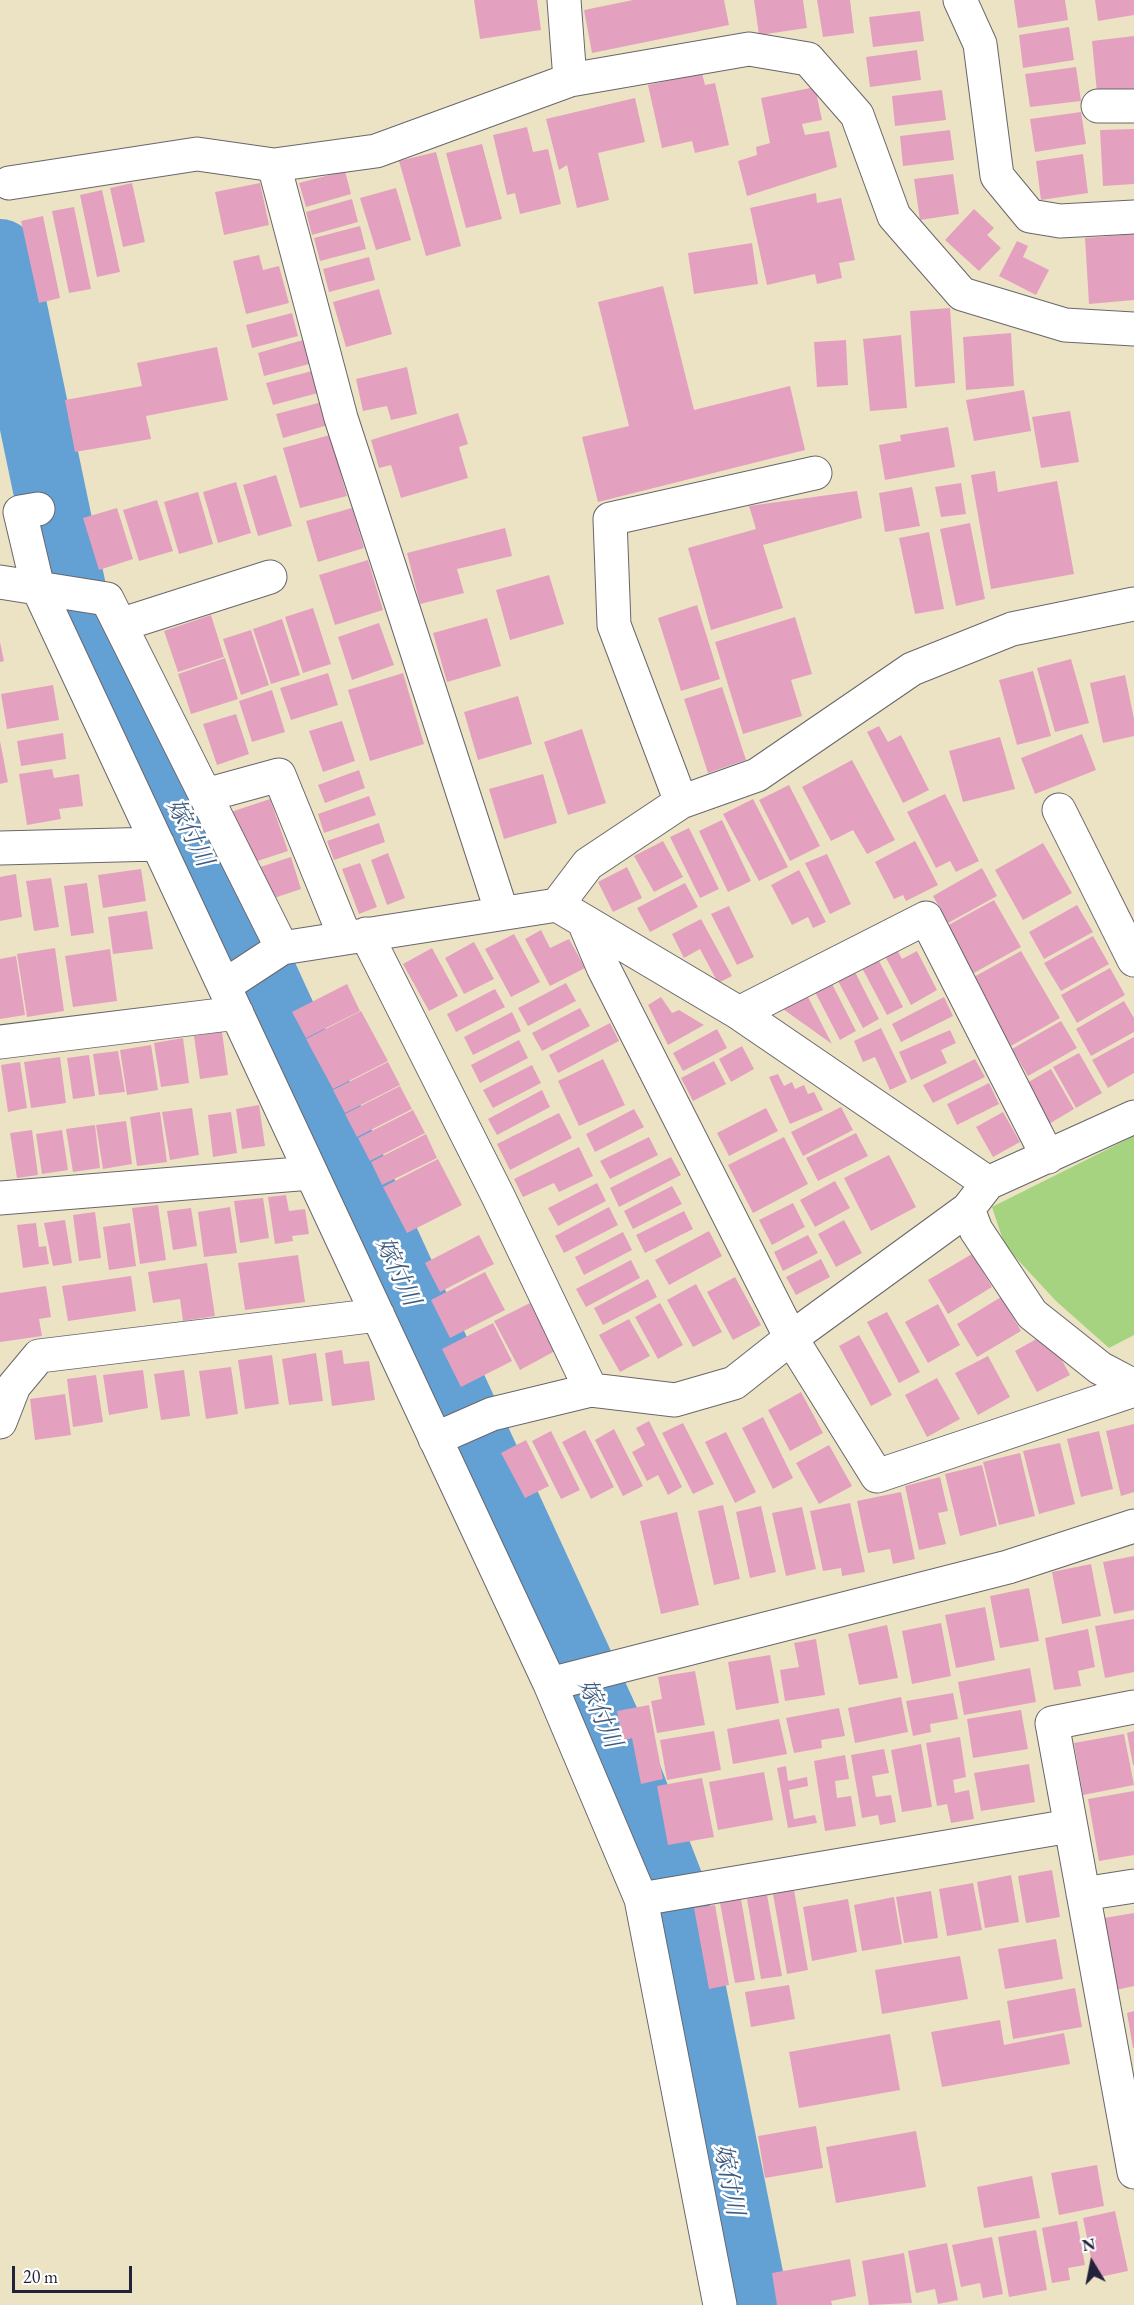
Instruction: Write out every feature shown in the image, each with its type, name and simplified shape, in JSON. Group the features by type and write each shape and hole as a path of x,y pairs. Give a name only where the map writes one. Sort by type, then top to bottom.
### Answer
{"street":[{"path":"564,0 570,80"},
{"path":"960,0 980,44 997,176 1030,216 1060,221 1134,217"},
{"path":"9,183 197,154 274,165 376,151 570,80 749,49 808,59 857,115 894,216 962,294 1065,325 1134,329"},
{"path":"1098,106 1134,106"},
{"path":"274,165 341,418 502,913"},
{"path":"681,802 614,625 610,519 815,473"},
{"path":"38,509 20,512 38,588 550,1684 641,1899 720,2305"},
{"path":"0,582 38,588 113,612 270,577"},
{"path":"1134,604 1012,629 912,669 757,776 681,802 588,864 571,913 603,967 790,1338 877,1476 1134,1388"},
{"path":"113,612 282,948"},
{"path":"206,795 279,775 355,936 498,1196 591,1390"},
{"path":"1059,810 1134,960"},
{"path":"0,848 158,844"},
{"path":"0,1042 231,1000 282,948 502,913 571,913 739,1013 988,1183"},
{"path":"739,1013 926,918 1048,1157"},
{"path":"435,1439 492,1414 591,1390 675,1400 734,1383 790,1338 968,1209 988,1183 1134,1117"},
{"path":"0,1198 311,1173"},
{"path":"968,1209 976,1230 1032,1314 1100,1368 1134,1388"},
{"path":"0,1422 14,1386 39,1356 378,1316"},
{"path":"550,1684 1008,1567 1134,1526"},
{"path":"1134,1707 1052,1723 1083,1894 1128,2103 1134,2172"},
{"path":"641,1899 1071,1826"},
{"path":"1083,1894 1134,1886"}],"green space":[{"path":"1134,1136 1134,1335 1109,1348 1056,1301 1005,1246 992,1207"}],"building":[{"path":"474,0 537,0 541,30 480,39"},
{"path":"633,0 724,0 729,25 592,53 584,10"},
{"path":"754,0 803,0 807,28 759,35"},
{"path":"817,0 850,0 854,33 823,37"},
{"path":"1014,0 1065,0 1068,20 1018,28"},
{"path":"1095,0 1134,0 1134,15 1098,21"},
{"path":"920,11 924,41 873,47 869,17"},
{"path":"1069,27 1074,60 1023,68 1019,35"},
{"path":"1134,36 1134,89 1097,93 1092,41"},
{"path":"917,50 921,80 870,87 866,57"},
{"path":"1076,67 1081,101 1030,107 1025,74"},
{"path":"702,73 705,85 715,83 729,145 695,153 692,141 662,148 648,85"},
{"path":"815,87 822,120 802,124 805,135 829,131 837,167 747,196 738,161 757,155 756,147 770,143 761,98"},
{"path":"942,90 946,120 895,126 892,96"},
{"path":"635,98 645,142 598,153 609,200 577,208 567,165 559,170 546,119"},
{"path":"1081,112 1086,144 1035,152 1030,119"},
{"path":"527,127 533,152 548,149 561,204 520,214 515,193 507,195 493,135"},
{"path":"1134,129 1134,184 1103,186 1100,130"},
{"path":"950,130 954,160 903,166 900,136"},
{"path":"482,144 502,219 466,228 446,153"},
{"path":"436,152 461,246 426,256 399,161"},
{"path":"1083,154 1088,193 1041,200 1036,161"},
{"path":"345,171 351,194 306,207 299,183"},
{"path":"953,174 959,214 920,220 914,179"},
{"path":"132,183 145,242 123,247 110,188"},
{"path":"260,183 269,225 224,235 215,192"},
{"path":"396,188 411,240 376,250 360,198"},
{"path":"102,190 120,272 97,277 80,195"},
{"path":"816,193 817,203 841,198 855,260 839,263 842,278 817,284 815,274 767,285 750,208"},
{"path":"352,199 358,222 312,235 306,212"},
{"path":"74,207 91,289 69,293 52,211"},
{"path":"974,209 994,228 987,235 1001,248 979,271 945,240"},
{"path":"43,216 60,298 39,303 21,221"},
{"path":"360,226 366,249 320,261 314,238"},
{"path":"1134,234 1134,300 1089,304 1085,238"},
{"path":"1017,241 1028,246 1023,257 1049,270 1036,295 999,276"},
{"path":"752,243 758,284 694,294 688,253"},
{"path":"259,255 263,270 279,266 289,303 246,314 233,261"},
{"path":"369,257 375,280 329,292 323,269"},
{"path":"663,286 694,410 790,386 805,450 598,502 582,437 629,426 598,302"},
{"path":"379,289 392,334 346,347 333,302"},
{"path":"950,308 955,383 915,387 910,311"},
{"path":"292,313 298,336 252,348 246,325"},
{"path":"1011,333 1014,386 966,390 963,337"},
{"path":"901,335 907,408 870,411 863,339"},
{"path":"303,340 309,364 264,376 258,353"},
{"path":"846,340 848,385 817,387 814,342"},
{"path":"217,347 228,400 146,416 151,439 75,452 65,400 142,386 137,363"},
{"path":"407,367 417,414 391,420 387,406 363,411 356,379"},
{"path":"312,371 318,393 273,405 266,383"},
{"path":"1024,390 1031,431 974,441 966,400"},
{"path":"322,402 328,425 283,438 276,414"},
{"path":"1070,411 1079,462 1041,468 1032,417"},
{"path":"458,413 468,444 459,447 468,478 401,498 391,465 379,468 371,440"},
{"path":"948,427 955,467 885,480 879,445 901,441 900,435"},
{"path":"330,435 347,496 300,508 283,448"},
{"path":"995,471 998,492 1057,481 1074,574 991,589 971,475"},
{"path":"276,475 292,526 258,536 243,485"},
{"path":"236,482 251,533 218,543 203,492"},
{"path":"961,483 966,514 941,517 935,487"},
{"path":"912,487 920,526 885,532 879,493"},
{"path":"857,491 862,518 763,545 783,608 711,630 688,548 756,529 749,506"},
{"path":"198,492 213,544 179,554 164,502"},
{"path":"157,500 173,551 139,561 123,510"},
{"path":"117,508 133,559 99,570 83,518"},
{"path":"352,508 364,548 318,562 306,521"},
{"path":"970,523 985,599 956,606 940,529"},
{"path":"505,528 512,556 457,569 464,593 420,604 407,553"},
{"path":"929,532 944,609 915,614 899,538"},
{"path":"368,560 383,610 335,625 319,575"},
{"path":"549,575 564,624 510,640 496,590"},
{"path":"697,605 720,679 681,691 658,618"},
{"path":"313,608 331,664 303,673 285,617"},
{"path":"211,615 224,657 178,672 164,631"},
{"path":"795,617 812,674 791,680 802,716 743,734 715,642"},
{"path":"487,618 501,666 447,682 433,633"},
{"path":"282,619 300,675 271,684 253,629"},
{"path":"379,623 394,665 352,680 338,637"},
{"path":"251,630 269,685 241,695 223,639"},
{"path":"0,642 4,661 0,662"},
{"path":"225,658 238,699 191,714 178,674"},
{"path":"1071,659 1089,723 1055,732 1037,668"},
{"path":"1033,671 1051,736 1017,745 999,680"},
{"path":"328,673 338,705 291,720 280,688"},
{"path":"403,673 424,744 370,761 348,690"},
{"path":"1125,675 1134,719 1134,736 1103,743 1090,683"},
{"path":"53,685 59,720 7,729 1,694"},
{"path":"722,687 746,760 708,773 684,699"},
{"path":"272,690 285,732 252,742 239,701"},
{"path":"518,696 532,744 478,760 464,712"},
{"path":"236,714 249,754 217,765 203,724"},
{"path":"342,721 355,761 323,772 309,731"},
{"path":"879,726 888,742 901,735 929,790 903,803 867,732"},
{"path":"582,729 606,803 568,815 544,742"},
{"path":"63,733 66,759 21,766 17,741"},
{"path":"1082,734 1096,770 1035,794 1021,758"},
{"path":"1000,737 1015,789 963,802 949,751"},
{"path":"0,741 8,782 0,784"},
{"path":"852,760 895,840 867,854 853,830 831,841 802,787"},
{"path":"52,769 54,778 79,774 83,806 59,809 61,819 27,825 19,774"},
{"path":"359,770 365,788 325,803 318,785"},
{"path":"543,774 557,823 504,839 489,789"},
{"path":"789,785 820,846 790,861 759,800"},
{"path":"945,794 979,861 956,872 950,861 936,868 907,812"},
{"path":"369,796 376,815 324,833 318,814"},
{"path":"270,799 288,851 248,864 231,812"},
{"path":"753,799 788,867 759,881 723,814"},
{"path":"722,820 751,881 728,892 699,831"},
{"path":"379,823 385,842 334,860 327,841"},
{"path":"689,828 719,889 700,898 670,837"},
{"path":"663,841 683,877 654,892 634,856"},
{"path":"915,841 938,885 906,901 903,895 894,899 875,862"},
{"path":"1043,843 1072,893 1023,920 995,870"},
{"path":"388,853 405,898 387,905 371,860"},
{"path":"827,854 851,904 830,914 805,863"},
{"path":"291,857 301,889 265,901 254,869"},
{"path":"360,863 377,907 359,914 342,869"},
{"path":"627,867 642,898 613,912 598,882"},
{"path":"982,868 997,896 948,923 933,896"},
{"path":"141,869 146,901 103,908 98,875"},
{"path":"799,870 826,922 813,928 808,917 792,925 771,885"},
{"path":"16,874 22,917 0,921 0,877"},
{"path":"51,878 59,927 34,931 26,881"},
{"path":"87,883 94,933 71,936 64,886"},
{"path":"685,883 698,907 650,932 637,908"},
{"path":"994,900 1021,947 972,974 945,927"},
{"path":"1077,905 1093,932 1044,959 1029,932"},
{"path":"729,906 754,957 737,965 711,914"},
{"path":"147,911 153,949 113,954 108,917"},
{"path":"701,919 732,976 718,983 700,949 684,958 672,934"},
{"path":"541,930 550,948 569,939 585,968 550,986 525,939"},
{"path":"514,934 540,982 511,997 485,949"},
{"path":"1093,936 1109,964 1061,991 1044,963"},
{"path":"474,942 494,979 464,994 445,958"},
{"path":"55,948 64,1011 27,1017 17,954"},
{"path":"432,948 458,996 429,1011 403,964"},
{"path":"110,949 117,1001 73,1007 65,956"},
{"path":"897,950 902,959 917,951 937,990 911,1005 885,956"},
{"path":"1021,951 1060,1018 1011,1046 972,978"},
{"path":"16,956 25,1015 0,1019 0,959"},
{"path":"878,959 903,1007 887,1015 862,968"},
{"path":"1110,968 1125,995 1077,1023 1061,995"},
{"path":"855,972 879,1019 863,1028 838,981"},
{"path":"566,983 576,1001 528,1026 518,1008"},
{"path":"347,984 360,1011 306,1038 292,1012"},
{"path":"832,984 856,1031 840,1040 815,992"},
{"path":"495,989 505,1007 456,1032 447,1014"},
{"path":"661,997 672,1013 679,1010 704,1025 668,1045 648,1005"},
{"path":"808,997 832,1044 783,1009"},
{"path":"944,997 953,1016 901,1042 892,1024"},
{"path":"1124,1001 1134,1018 1134,1032 1091,1056 1076,1029"},
{"path":"580,1008 590,1026 542,1051 532,1033"},
{"path":"361,1011 388,1061 333,1089 306,1039"},
{"path":"512,1012 521,1031 473,1055 464,1037"},
{"path":"1061,1021 1077,1048 1028,1076 1012,1049"},
{"path":"610,1023 619,1041 558,1073 549,1055"},
{"path":"881,1028 907,1082 890,1090 875,1057 863,1062 854,1041"},
{"path":"717,1029 727,1048 683,1071 673,1053"},
{"path":"950,1030 956,1043 941,1050 947,1063 911,1080 899,1052"},
{"path":"222,1032 228,1075 200,1079 194,1036"},
{"path":"1134,1037 1134,1073 1108,1088 1092,1060"},
{"path":"183,1038 189,1083 161,1087 154,1043"},
{"path":"519,1040 528,1058 480,1083 471,1065"},
{"path":"151,1045 158,1090 127,1095 120,1050"},
{"path":"742,1046 754,1069 731,1082 719,1059"},
{"path":"118,1051 125,1092 99,1095 93,1054"},
{"path":"1079,1053 1102,1093 1076,1108 1053,1067"},
{"path":"89,1055 95,1096 73,1099 67,1058"},
{"path":"60,1057 66,1103 31,1108 24,1062"},
{"path":"603,1059 625,1105 579,1126 558,1081"},
{"path":"975,1059 985,1077 933,1103 923,1085"},
{"path":"714,1061 726,1084 693,1101 681,1078"},
{"path":"20,1062 27,1108 8,1112 1,1065"},
{"path":"388,1062 400,1085 345,1113 333,1090"},
{"path":"532,1065 541,1083 493,1108 483,1090"},
{"path":"1051,1069 1074,1109 1049,1124 1025,1084"},
{"path":"778,1074 784,1086 792,1082 795,1089 804,1085 808,1094 814,1092 823,1110 790,1124 769,1077"},
{"path":"989,1083 999,1104 957,1125 947,1104"},
{"path":"400,1086 412,1109 357,1137 345,1114"},
{"path":"542,1090 550,1107 497,1135 488,1119"},
{"path":"259,1105 265,1146 242,1149 236,1109"},
{"path":"841,1107 853,1130 803,1156 791,1132"},
{"path":"192,1108 199,1155 170,1160 162,1112"},
{"path":"766,1108 778,1131 729,1156 717,1133"},
{"path":"634,1109 644,1127 595,1152 586,1134"},
{"path":"413,1110 425,1133 370,1161 358,1138"},
{"path":"160,1112 167,1162 137,1166 130,1117"},
{"path":"231,1112 237,1153 213,1157 208,1115"},
{"path":"1003,1112 1020,1142 993,1157 976,1127"},
{"path":"559,1113 572,1138 510,1170 497,1144"},
{"path":"126,1121 132,1164 103,1169 96,1125"},
{"path":"95,1125 100,1168 73,1172 66,1129"},
{"path":"32,1130 38,1175 17,1178 10,1133"},
{"path":"62,1130 68,1170 42,1174 36,1134"},
{"path":"856,1133 868,1156 818,1181 806,1158"},
{"path":"426,1134 437,1158 382,1185 371,1162"},
{"path":"649,1137 658,1155 610,1179 600,1161"},
{"path":"784,1137 808,1184 753,1213 728,1165"},
{"path":"579,1147 593,1176 559,1192 554,1183 523,1197 514,1179"},
{"path":"889,1155 916,1207 871,1231 844,1178"},
{"path":"671,1157 681,1175 619,1207 610,1188"},
{"path":"438,1159 462,1205 407,1233 383,1187"},
{"path":"835,1181 850,1208 815,1227 800,1200"},
{"path":"597,1183 606,1201 558,1226 548,1208"},
{"path":"672,1186 682,1204 633,1229 624,1211"},
{"path":"286,1195 289,1211 305,1209 309,1234 292,1236 293,1241 275,1244 268,1197"},
{"path":"263,1198 269,1238 240,1243 234,1201"},
{"path":"793,1203 805,1227 772,1245 759,1220"},
{"path":"158,1205 166,1260 140,1264 132,1208"},
{"path":"230,1207 237,1253 204,1257 198,1212"},
{"path":"609,1207 618,1225 564,1253 555,1236"},
{"path":"191,1208 197,1246 173,1250 167,1211"},
{"path":"684,1211 693,1229 645,1253 636,1235"},
{"path":"95,1212 101,1258 79,1261 73,1215"},
{"path":"65,1220 72,1263 53,1266 44,1223"},
{"path":"844,1220 862,1253 836,1267 818,1234"},
{"path":"36,1223 39,1247 46,1246 49,1264 23,1268 17,1225"},
{"path":"130,1223 136,1266 109,1270 103,1227"},
{"path":"709,1231 722,1256 669,1285 655,1260"},
{"path":"623,1232 632,1250 584,1275 575,1257"},
{"path":"479,1235 494,1264 440,1292 425,1263"},
{"path":"808,1235 818,1253 783,1271 774,1252"},
{"path":"972,1254 992,1287 948,1314 928,1280"},
{"path":"298,1255 305,1302 245,1310 238,1263"},
{"path":"821,1259 830,1277 796,1295 786,1277"},
{"path":"631,1260 640,1278 586,1307 576,1289"},
{"path":"207,1263 215,1316 183,1321 180,1299 153,1303 148,1272"},
{"path":"485,1272 505,1310 450,1338 431,1300"},
{"path":"131,1276 136,1311 68,1321 62,1286"},
{"path":"735,1277 761,1325 733,1340 707,1292"},
{"path":"648,1279 657,1297 603,1325 594,1308"},
{"path":"696,1284 722,1332 693,1347 667,1300"},
{"path":"46,1286 51,1317 39,1319 42,1336 0,1342 0,1293"},
{"path":"1001,1297 1021,1331 977,1357 957,1324"},
{"path":"530,1303 555,1351 520,1370 494,1321"},
{"path":"660,1303 683,1345 658,1359 635,1317"},
{"path":"938,1304 960,1345 928,1363 905,1322"},
{"path":"887,1312 920,1372 899,1383 867,1322"},
{"path":"629,1319 650,1356 620,1372 599,1335"},
{"path":"493,1323 512,1361 461,1387 442,1349"},
{"path":"1047,1333 1070,1375 1037,1392 1015,1351"},
{"path":"859,1335 892,1395 871,1406 839,1346"},
{"path":"342,1350 344,1364 369,1361 375,1400 332,1406 325,1353"},
{"path":"316,1353 323,1401 289,1405 282,1359"},
{"path":"272,1355 279,1404 245,1409 238,1360"},
{"path":"988,1356 1010,1397 978,1415 955,1373"},
{"path":"231,1367 238,1414 206,1419 199,1371"},
{"path":"143,1370 148,1408 109,1415 103,1375"},
{"path":"184,1370 190,1416 161,1420 154,1374"},
{"path":"96,1375 103,1422 73,1427 67,1379"},
{"path":"937,1378 960,1419 927,1437 905,1395"},
{"path":"801,1392 823,1433 790,1451 768,1410"},
{"path":"65,1394 71,1435 35,1440 30,1399"},
{"path":"763,1417 793,1478 773,1489 742,1428"},
{"path":"649,1421 682,1487 668,1495 658,1475 647,1481 632,1452 645,1445 636,1428"},
{"path":"683,1423 714,1484 693,1494 662,1433"},
{"path":"1134,1424 1134,1492 1121,1496 1106,1431"},
{"path":"614,1429 643,1486 623,1496 595,1440"},
{"path":"585,1430 614,1487 591,1499 562,1442"},
{"path":"551,1431 580,1490 561,1499 532,1441"},
{"path":"1099,1431 1113,1489 1081,1497 1067,1439"},
{"path":"726,1432 756,1492 735,1503 705,1442"},
{"path":"526,1440 549,1486 525,1498 501,1453"},
{"path":"1060,1443 1075,1504 1039,1514 1023,1451"},
{"path":"829,1445 852,1486 819,1504 796,1463"},
{"path":"1020,1453 1035,1516 999,1525 983,1462"},
{"path":"982,1465 997,1526 960,1536 945,1474"},
{"path":"940,1477 948,1511 938,1513 946,1544 919,1550 905,1486"},
{"path":"901,1492 915,1559 893,1564 890,1549 868,1553 857,1501"},
{"path":"850,1503 865,1572 842,1576 841,1568 823,1571 810,1511"},
{"path":"723,1505 740,1579 714,1585 698,1511"},
{"path":"761,1506 776,1572 750,1578 736,1512"},
{"path":"802,1507 816,1569 786,1576 772,1513"},
{"path":"677,1512 699,1605 661,1614 640,1521"},
{"path":"1134,1556 1134,1610 1114,1614 1103,1562"},
{"path":"1091,1564 1101,1616 1062,1624 1052,1572"},
{"path":"1029,1588 1039,1641 1000,1648 990,1596"},
{"path":"985,1607 995,1660 956,1668 945,1615"},
{"path":"1134,1619 1134,1672 1105,1678 1095,1626"},
{"path":"941,1623 951,1676 912,1684 902,1631"},
{"path":"887,1625 898,1678 859,1685 848,1634"},
{"path":"1088,1629 1095,1667 1078,1671 1081,1686 1054,1690 1045,1638"},
{"path":"816,1639 825,1695 785,1701 780,1670 799,1667 794,1643"},
{"path":"770,1655 779,1703 736,1710 728,1662"},
{"path":"1030,1668 1036,1702 964,1715 958,1682"},
{"path":"695,1671 705,1725 657,1733 651,1701 662,1699 658,1677"},
{"path":"953,1693 958,1719 930,1724 931,1732 913,1736 906,1701"},
{"path":"901,1697 908,1732 855,1743 848,1708"},
{"path":"649,1705 663,1779 641,1784 632,1738 623,1741 617,1711"},
{"path":"839,1708 845,1736 821,1740 822,1748 794,1753 786,1718"},
{"path":"1021,1710 1028,1749 973,1758 967,1719"},
{"path":"779,1719 787,1754 733,1764 727,1729"},
{"path":"714,1731 721,1770 667,1780 660,1740"},
{"path":"1134,1731 1134,1765 1133,1765 1127,1733"},
{"path":"1124,1734 1134,1785 1083,1795 1074,1743"},
{"path":"960,1737 966,1777 953,1780 955,1793 969,1790 974,1819 951,1823 947,1804 937,1806 926,1743"},
{"path":"921,1744 932,1807 902,1812 891,1750"},
{"path":"884,1749 889,1773 872,1776 876,1797 891,1795 896,1822 880,1825 878,1815 862,1818 851,1755"},
{"path":"845,1755 849,1779 835,1781 837,1798 851,1796 856,1826 825,1831 814,1761"},
{"path":"1029,1764 1035,1802 981,1811 974,1773"},
{"path":"786,1766 788,1781 807,1777 808,1786 789,1790 794,1819 815,1815 817,1823 788,1828 777,1768"},
{"path":"764,1772 773,1820 718,1830 709,1782"},
{"path":"702,1778 714,1837 668,1845 657,1786"},
{"path":"1134,1791 1134,1855 1099,1861 1088,1799"},
{"path":"1052,1870 1060,1917 1026,1923 1018,1876"},
{"path":"1011,1875 1019,1922 985,1928 977,1882"},
{"path":"973,1883 982,1930 947,1936 939,1889"},
{"path":"794,1890 808,1970 787,1974 773,1894"},
{"path":"931,1891 938,1938 904,1943 896,1897"},
{"path":"767,1895 782,1976 761,1979 747,1899"},
{"path":"894,1897 902,1944 862,1951 854,1905"},
{"path":"741,1899 755,1980 735,1983 720,1903"},
{"path":"848,1899 857,1952 812,1961 803,1907"},
{"path":"715,1905 729,1985 709,1989 694,1908"},
{"path":"1134,1913 1134,1986 1116,1990 1104,1918"},
{"path":"1056,1939 1063,1979 1005,1989 998,1949"},
{"path":"960,1956 968,1999 882,2014 875,1970"},
{"path":"789,1985 795,2019 751,2027 745,1992"},
{"path":"1075,1988 1082,2027 1013,2039 1007,2001"},
{"path":"1134,2011 1134,2048 1133,2048 1127,2013"},
{"path":"1000,2020 1004,2045 1064,2033 1070,2064 942,2087 931,2032"},
{"path":"890,2034 900,2090 799,2108 789,2052"},
{"path":"816,2126 823,2168 765,2178 758,2136"},
{"path":"916,2131 926,2187 836,2203 826,2147"},
{"path":"1097,2165 1104,2206 1059,2215 1051,2173"},
{"path":"1032,2176 1040,2218 984,2228 977,2187"},
{"path":"1115,2211 1128,2271 1095,2278 1083,2218"},
{"path":"1077,2221 1085,2265 1068,2268 1070,2280 1052,2283 1042,2228"},
{"path":"1036,2230 1047,2290 1009,2297 998,2237"},
{"path":"992,2237 1003,2294 983,2298 980,2283 961,2287 952,2245"},
{"path":"947,2243 958,2300 938,2304 935,2289 916,2293 908,2251"},
{"path":"904,2253 912,2303 869,2305 862,2261"},
{"path":"850,2259 856,2296 831,2301 832,2305 777,2305 772,2273"}],"waterway":[{"name":"嫁付川","path":"0,255 73,603 263,979 609,1733 670,1890 753,2305"}]}
